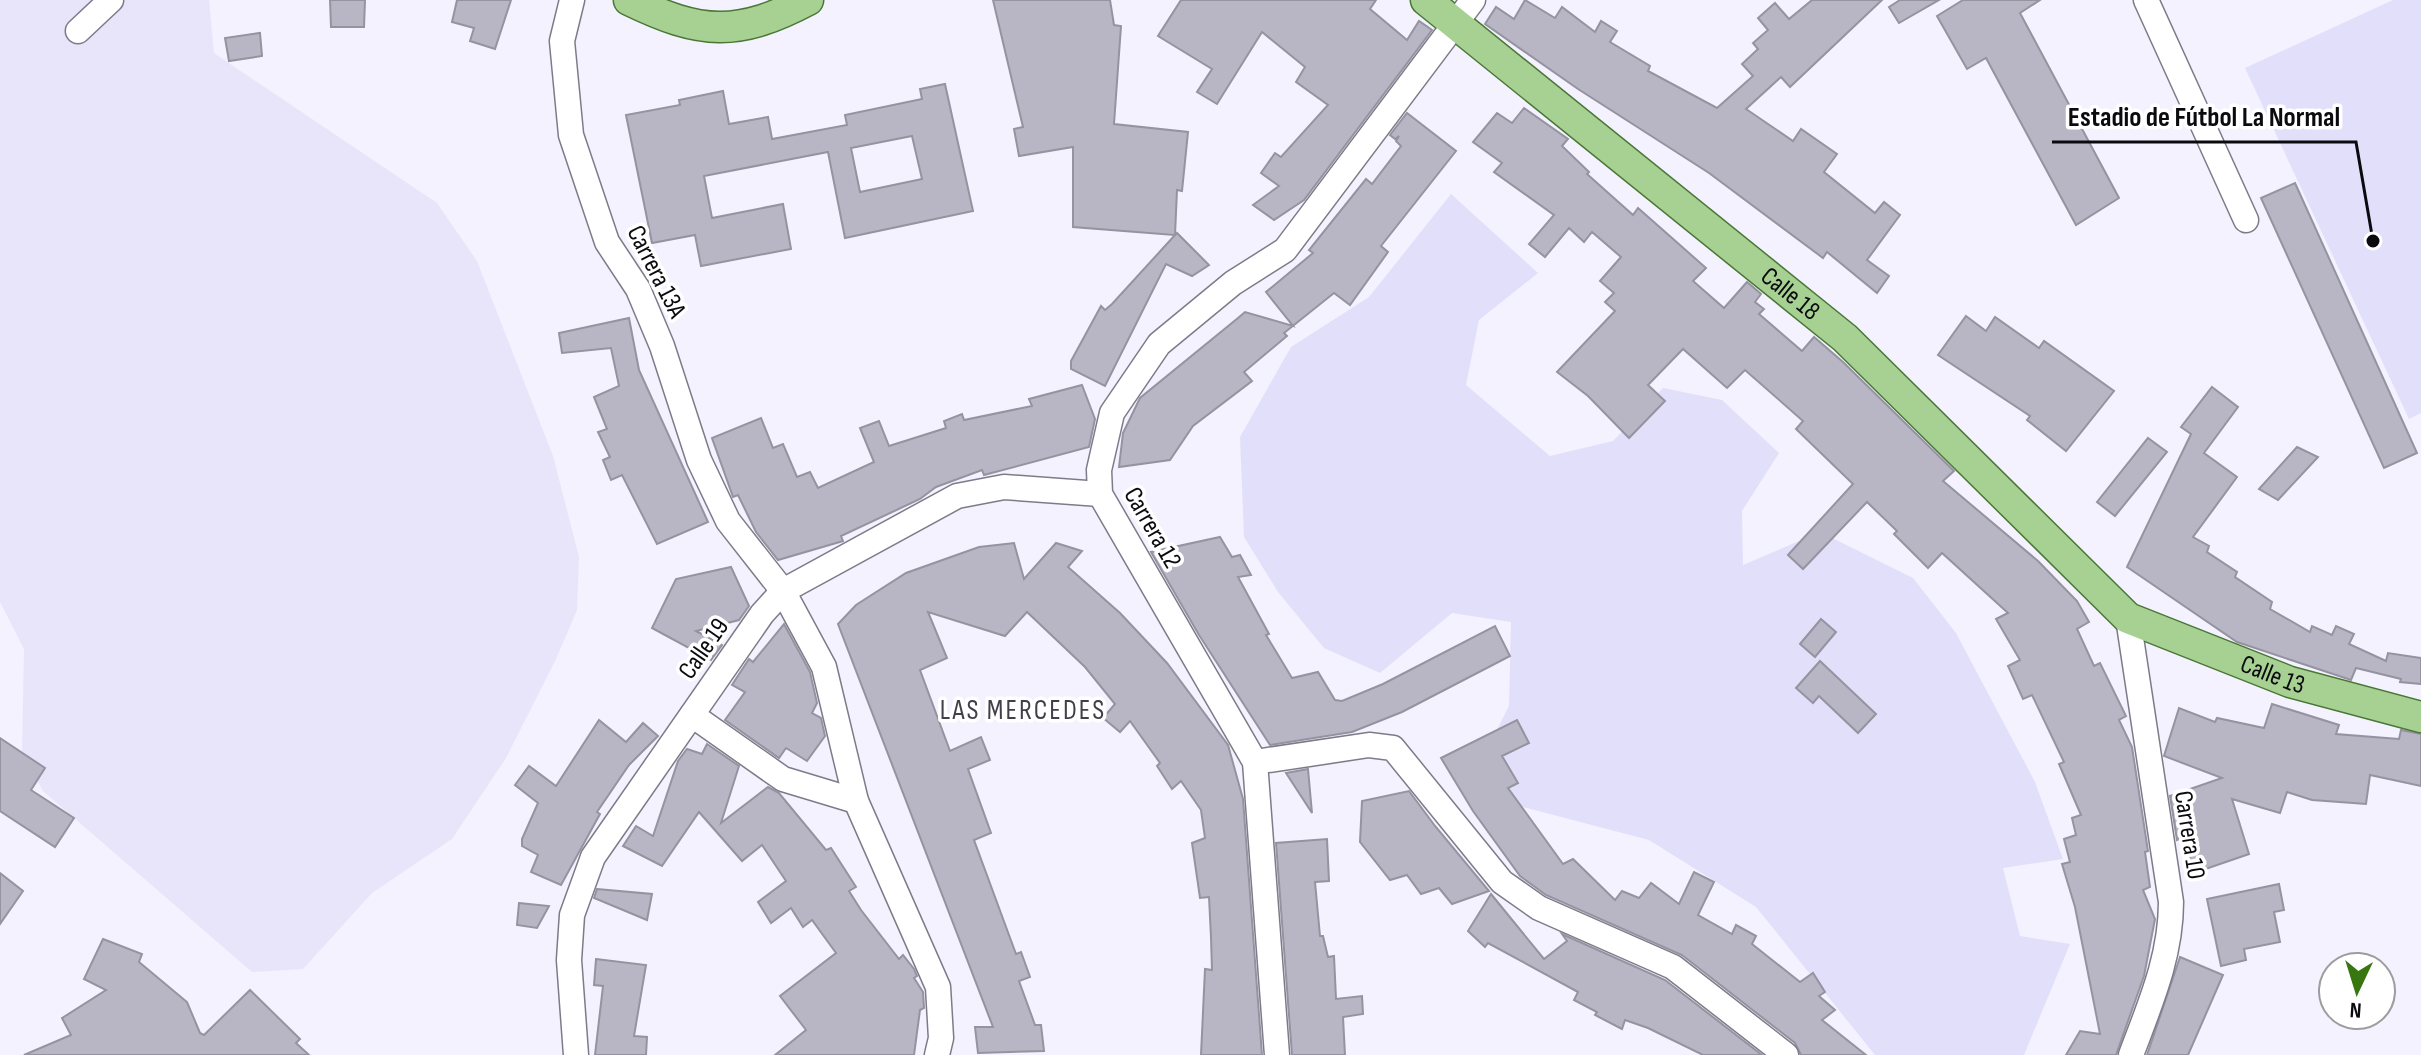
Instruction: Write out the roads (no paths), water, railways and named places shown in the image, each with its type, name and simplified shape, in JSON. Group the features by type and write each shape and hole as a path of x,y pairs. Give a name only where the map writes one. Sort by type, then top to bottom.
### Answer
{"main road":[{"path":"629,0 657,14 724,30 771,20 808,0"},
{"name":"Calle 18","path":"1426,0 1465,12 1845,338 2128,618"},
{"name":"Calle 13","path":"2128,618 2290,682 2421,717"}],"street":[{"path":"78,31 111,0"},
{"name":"Carrera 13A","path":"572,0 562,41 571,135 607,242 638,289 662,346 699,460 728,521 783,591 824,667 856,801 938,987 941,1038 937,1055"},
{"path":"2146,0 2246,220"},
{"name":"Carrera 12","path":"1277,1055 1255,762 1100,494 1099,470 1112,413 1159,344 1233,283 1285,250 1465,12"},
{"name":"Calle 19","path":"576,1055 569,960 572,915 593,857 762,614 783,591 957,496 1004,487 1100,494"},
{"name":"Carrera 10","path":"2128,618 2171,902 2171,937 2163,970 2131,1055"},
{"path":"692,715 783,779 856,801"},
{"path":"1255,762 1369,745 1393,748 1502,882 1539,908 1673,967 1786,1055"}],"place":[{"name":"Estadio de Fútbol La Normal","path":"2373,241"}],"district":[{"name":"LAS MERCEDES","path":"1023,710"}]}
